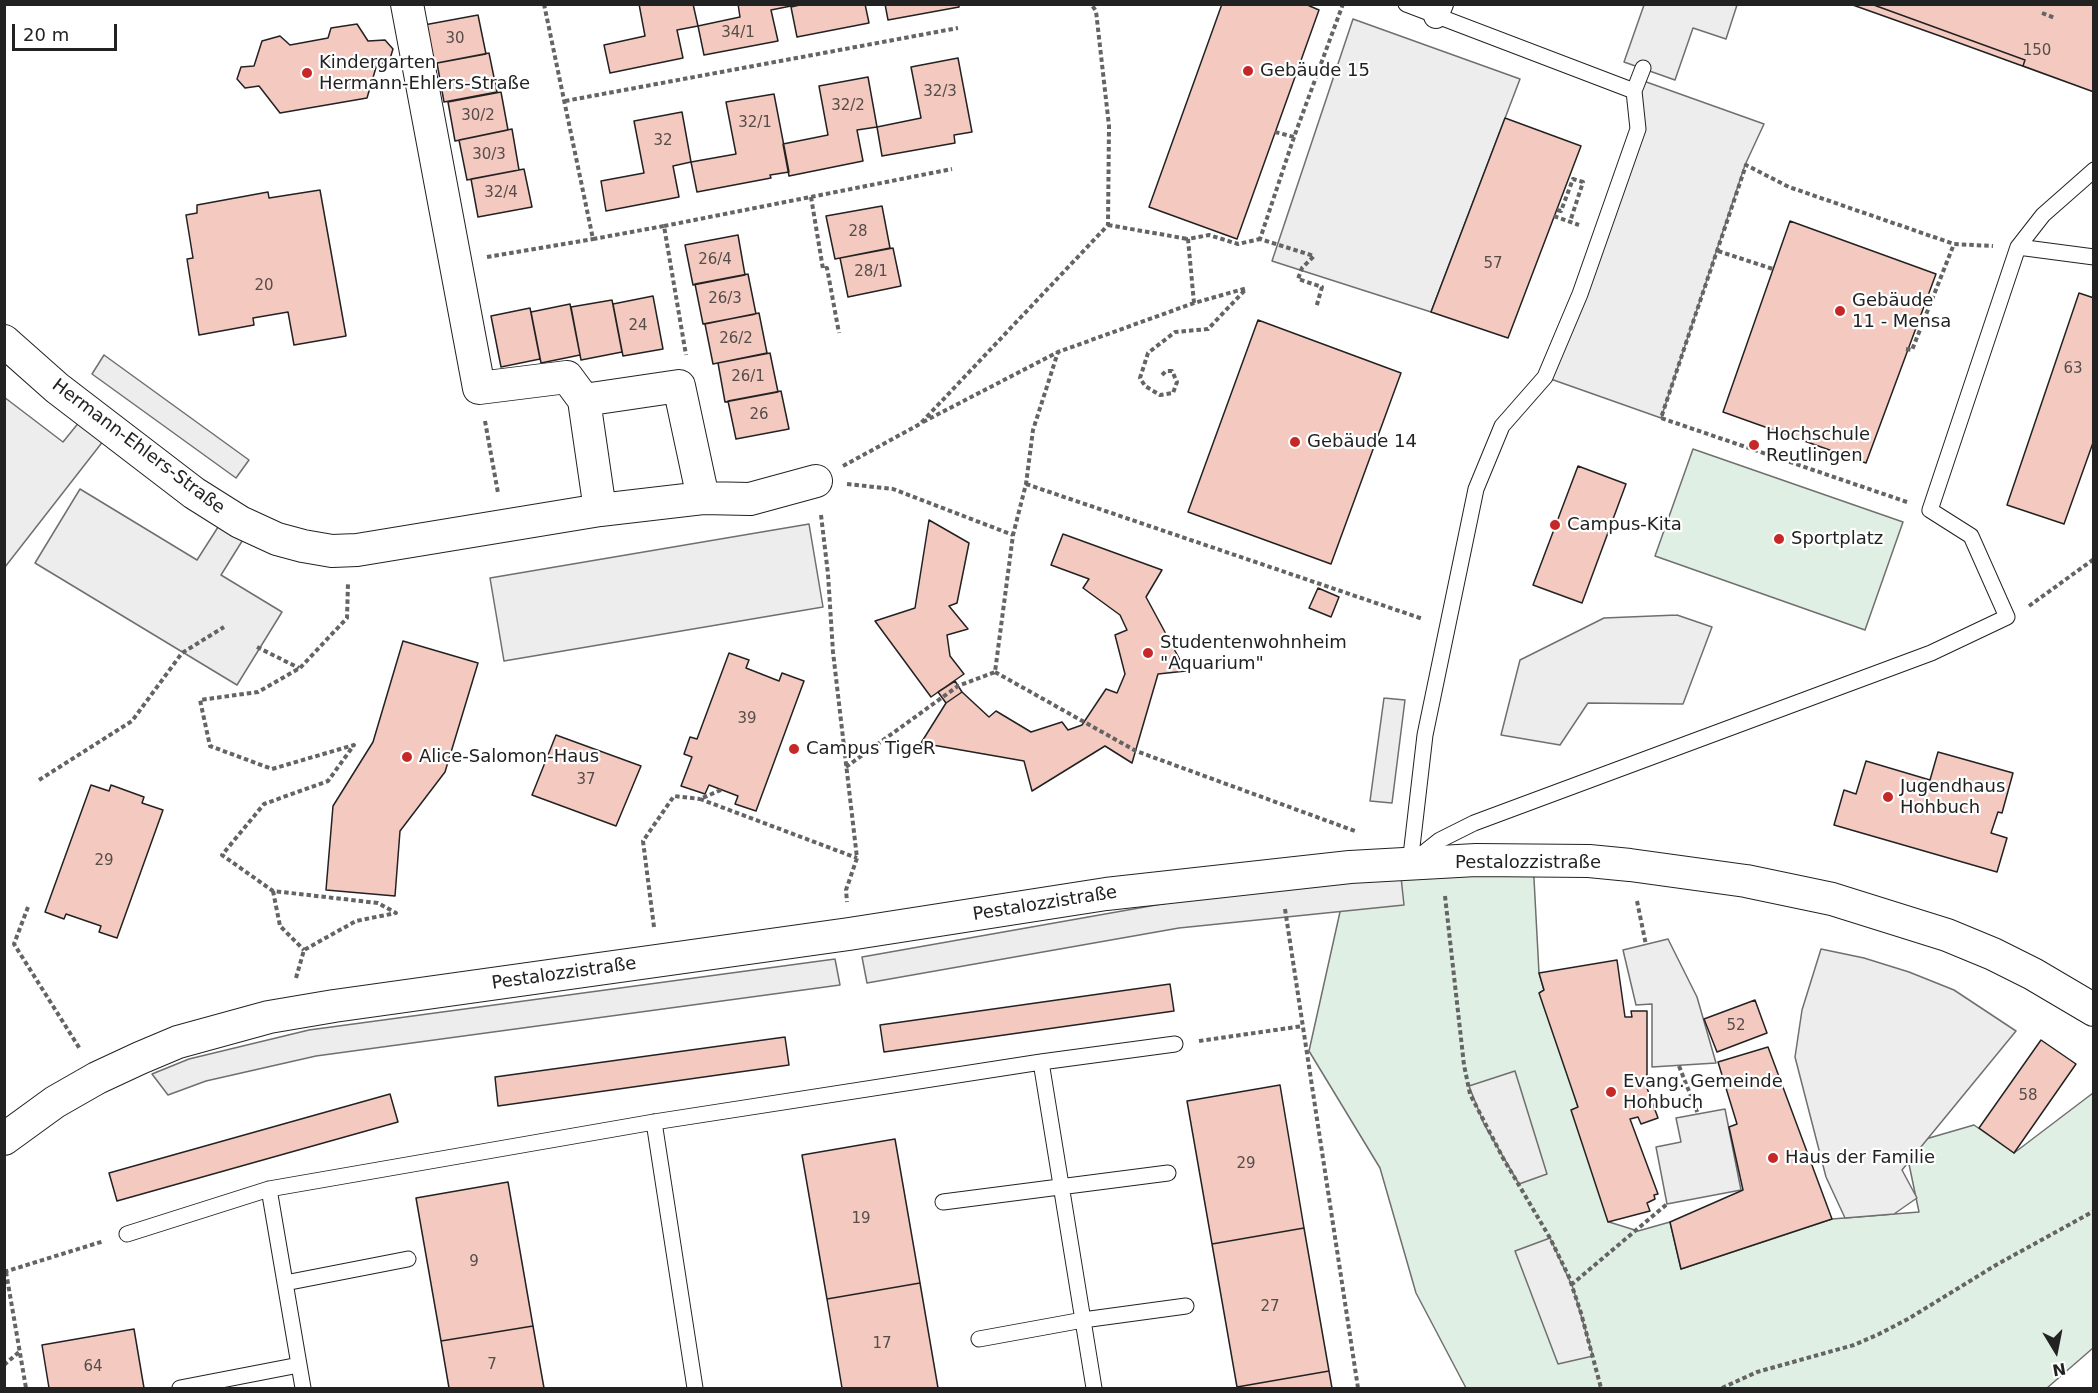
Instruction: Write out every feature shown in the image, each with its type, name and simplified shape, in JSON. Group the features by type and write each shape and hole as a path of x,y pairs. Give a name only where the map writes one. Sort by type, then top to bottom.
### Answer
{"street":[{"path":"407,4 478,388 567,377 584,400 600,510"},
{"name":"Hermann-Ehlers-Straße","path":"4,341 74,401 194,493 240,522 277,539 303,546 332,550 357,550 600,510 703,498 750,499 816,481"},
{"path":"584,400 680,386 703,498"},
{"name":"Pestalozzistraße","path":"4,1139 55,1102 98,1078 178,1042 222,1028 286,1014 849,934 1106,894 1411,858 1444,863 1589,861 1756,883 1832,899 1947,935 1993,954 2094,1010"}],"lane":[{"path":"1406,4 1438,10 1634,91"},
{"path":"1411,858 1425,735 1476,489 1502,426 1545,377 1581,294 1638,129 1634,91 1643,68"},
{"path":"1411,858 1474,823 1931,653 2007,617 1971,536 1930,510 2018,247 2043,215 2094,170"},
{"path":"2018,247 2094,258"},
{"path":"127,1234 269,1189 654,1122 1041,1062 1174,1044"},
{"path":"1041,1062 1094,1389"},
{"path":"654,1122 695,1389"},
{"path":"944,1202 1061,1185 1168,1173"},
{"path":"269,1189 303,1389"},
{"path":"285,1283 408,1259"},
{"path":"979,1339 1083,1320 1186,1306"},
{"path":"180,1389 299,1365"}],"path":[{"path":"544,4 593,239"},
{"path":"920,424 1108,225 1109,126 1096,11 1091,4"},
{"path":"1096,11 1099,4"},
{"path":"1260,239 1294,137 1343,4"},
{"path":"2042,13 2055,18"},
{"path":"565,100 958,28"},
{"path":"1275,132 1294,137"},
{"path":"1930,510 1661,418 1746,165 1789,187 1954,244 2018,247"},
{"path":"455,263 664,226 952,169"},
{"path":"1557,210 1561,211 1573,179 1583,182 1570,222"},
{"path":"811,197 823,269 827,268 839,333"},
{"path":"1554,216 1565,220"},
{"path":"1108,225 1188,239 1209,235 1238,244 1260,239 1314,256 1302,268 1298,279 1322,287 1316,308"},
{"path":"664,226 689,378 680,386"},
{"path":"1188,239 1194,303"},
{"path":"1906,349 1912,350 1954,244"},
{"path":"1718,251 1773,269"},
{"path":"816,481 1058,352 1194,303 1247,288 1208,329 1175,332 1148,353 1140,378 1145,387 1160,394 1173,393 1177,382 1172,370 1162,375"},
{"path":"995,672 1013,535 1026,484 1033,430 1058,352"},
{"path":"478,388 504,525"},
{"path":"816,481 893,489 1013,535"},
{"path":"816,481 828,574 833,652 857,858 846,890 849,934"},
{"path":"1026,484 1448,627"},
{"path":"286,1014 304,950 356,921 396,913 378,903 273,891 222,855 264,804 328,780 354,745 272,769 210,746 200,700 258,692 300,668 347,618 350,549"},
{"path":"2007,617 2033,605 2094,559"},
{"path":"39,780 132,721 182,652 224,627"},
{"path":"257,647 300,668"},
{"path":"846,766 958,686 995,672 1136,751 1411,858"},
{"path":"700,799 721,790"},
{"path":"659,961 643,841 674,796 700,799 857,858"},
{"path":"1444,863 1446,907 1464,1065 1470,1094 1498,1150 1555,1247 1581,1313 1601,1389"},
{"path":"1630,865 1646,945"},
{"path":"1280,873 1358,1389"},
{"path":"273,891 280,926 304,950"},
{"path":"28,907 14,944 98,1078"},
{"path":"1174,1044 1303,1026"},
{"path":"1679,1066 1698,1114"},
{"path":"1571,1285 1668,1204"},
{"path":"1722,1389 1757,1372 1854,1345 1879,1334 1908,1319 1995,1265 2094,1211"},
{"path":"26,1389 5,1272 127,1234"},
{"path":"4,1365 20,1351"}],"green space":[{"name":"Sportplatz","path":"1693,449 1903,522 1865,630 1655,556"},
{"path":"1533,860 1539,973 1609,1222 1638,1231 1670,1222 1681,1269 1832,1219 1919,1212 1905,1145 1974,1125 2014,1153 2093,1093 2093,1348 2047,1388 1466,1388 1416,1293 1380,1168 1309,1051 1350,867"}],"shaded area":[{"path":"1644,5 1737,5 1726,39 1693,28 1675,80 1624,62"},
{"path":"1353,19 1520,79 1431,312 1272,261"},
{"path":"1638,79 1764,124 1745,165 1661,418 1545,377 1638,130"},
{"path":"104,355 249,460 236,478 92,374"},
{"path":"4,397 63,442 80,421 104,440 5,567"},
{"path":"80,489 197,560 220,524 244,538 221,575 282,612 237,685 35,563"},
{"path":"809,524 823,607 504,661 490,578"},
{"path":"1677,615 1712,627 1683,704 1588,703 1560,745 1501,735 1520,660 1604,618"},
{"path":"1384,698 1405,700 1392,803 1370,801"},
{"path":"1401,877 1404,905 1179,928 867,983 862,957 1173,902"},
{"path":"1668,939 1697,997 1716,1063 1652,1067 1652,1004 1636,1005 1623,950"},
{"path":"1821,949 1864,958 1909,972 1954,990 2016,1031 1902,1170 1917,1198 1894,1214 1845,1218 1826,1177 1795,1057 1802,1010"},
{"path":"835,959 840,985 316,1056 206,1081 168,1095 152,1074 189,1059 309,1030"},
{"path":"1515,1071 1547,1174 1519,1184 1484,1124 1469,1086"},
{"path":"1725,1109 1741,1190 1667,1204 1656,1147 1681,1142 1676,1118"},
{"path":"1550,1238 1573,1288 1593,1356 1558,1364 1515,1251"}],"building":[{"path":"639,4 693,4 698,26 677,30 683,58 610,73 604,45 645,36"},
{"path":"738,4 790,4 791,6 771,10 778,41 704,55 698,26 740,17"},
{"path":"804,4 865,4 869,23 797,37 791,7"},
{"path":"885,4 959,4 959,7 888,20"},
{"name":"Gebäude 15","path":"1222,4 1305,4 1319,10 1237,239 1149,207"},
{"path":"1850,4 2094,4 2094,92 1940,36"},
{"path":"1871,4 2094,4 2094,92 2023,66 2025,60"},
{"path":"1871,4 2094,4 2094,92 2023,66 2025,60"},
{"path":"478,15 486,54 432,64 424,25"},
{"name":"Kindergarten Hermann-Ehlers-Straße","path":"357,24 368,41 385,40 393,49 389,62 377,64 367,98 280,113 259,86 245,88 237,79 241,67 254,66 262,41 280,36 290,45 328,38 331,28"},
{"path":"489,53 497,92 444,102 437,63"},
{"path":"958,58 972,132 954,135 955,143 882,156 877,127 921,118 911,67"},
{"path":"868,77 877,127 857,130 863,161 789,176 783,144 828,135 819,86"},
{"path":"501,92 508,130 455,141 448,102"},
{"path":"774,94 789,172 770,175 771,178 697,192 691,162 736,154 726,102"},
{"path":"682,112 691,162 673,166 679,197 606,211 601,181 644,173 634,121"},
{"path":"1505,118 1581,146 1508,338 1431,312"},
{"path":"512,129 519,170 467,180 459,140"},
{"path":"524,169 532,207 478,217 471,179"},
{"path":"320,190 346,336 294,345 288,312 253,318 254,325 199,335 187,259 193,258 186,215 197,213 197,205 268,192 269,198"},
{"path":"882,206 890,248 835,259 826,216"},
{"name":"Gebäude 11 - Mensa","path":"1790,221 1936,274 1866,463 1723,412"},
{"path":"738,235 745,275 693,285 685,245"},
{"path":"893,248 901,286 848,297 840,258"},
{"path":"748,274 756,314 703,324 695,284"},
{"path":"2079,293 2094,298 2094,440 2064,524 2007,505"},
{"path":"653,296 663,349 623,356 613,304"},
{"path":"612,300 622,352 581,360 571,307"},
{"path":"570,304 580,355 541,363 531,312"},
{"path":"530,308 540,359 501,367 491,316"},
{"path":"759,313 767,353 713,364 705,324"},
{"name":"Gebäude 14","path":"1258,320 1401,373 1331,564 1188,512"},
{"path":"770,353 778,392 725,402 718,363"},
{"path":"781,391 789,429 736,439 728,401"},
{"path":"1578,466 1626,484 1582,603 1533,585"},
{"path":"929,520 969,543 957,603 949,606 968,629 947,635 950,656 964,674 931,697 875,621 915,608"},
{"name":"Studentenwohnheim \"Aquarium\"","path":"1063,534 1162,570 1146,597 1186,671 1158,674 1132,763 1105,746 1032,791 1024,761 921,743 946,703 962,692 989,717 996,711 1031,732 1062,722 1068,730 1082,725 1106,689 1117,693 1125,674 1115,635 1127,630 1120,615 1083,588 1089,579 1051,565"},
{"path":"1318,588 1339,597 1331,617 1309,608"},
{"name":"Alice-Salomon-Haus","path":"403,641 478,663 445,772 400,831 395,896 326,890 333,806 373,742"},
{"path":"729,653 749,660 746,668 779,681 782,673 804,681 756,811 735,804 738,796 709,785 705,794 681,786 692,757 684,754 690,737 697,739"},
{"path":"955,681 962,692 946,703 938,692"},
{"path":"556,735 641,766 616,826 532,795"},
{"path":"1938,752 2013,773 2002,813 1998,812 1991,833 2007,838 1997,872 1834,825 1844,790 1856,794 1866,761 1930,780"},
{"path":"91,785 109,791 111,785 144,797 142,803 163,810 117,938 99,932 101,926 66,914 64,919 45,912"},
{"name":"Evang. Gemeinde Hohbuch","path":"1617,960 1625,1017 1632,1017 1631,1011 1647,1011 1647,1075 1643,1077 1658,1118 1641,1124 1638,1117 1630,1119 1658,1194 1654,1195 1655,1199 1647,1203 1650,1211 1608,1222 1571,1110 1578,1107 1539,993 1544,990 1539,973"},
{"path":"1170,984 1174,1011 884,1052 880,1025"},
{"path":"1755,1000 1767,1033 1717,1052 1704,1019"},
{"path":"785,1037 789,1065 498,1106 495,1077"},
{"path":"2041,1040 2076,1064 2014,1153 1979,1128"},
{"name":"Haus der Familie","path":"1768,1047 1832,1219 1681,1269 1670,1222 1743,1190 1729,1127 1737,1124 1718,1062"},
{"path":"1280,1085 1304,1228 1212,1244 1187,1101"},
{"path":"390,1094 398,1122 117,1201 109,1173"},
{"path":"895,1139 920,1283 827,1299 802,1155"},
{"path":"508,1182 533,1326 441,1341 416,1198"},
{"path":"1304,1228 1329,1371 1237,1387 1212,1244"},
{"path":"920,1283 938,1388 842,1388 827,1299"},
{"path":"533,1326 544,1388 449,1388 441,1341"},
{"path":"134,1329 144,1388 49,1388 42,1345"},
{"path":"1329,1371 1332,1388 1237,1388 1237,1387"}],"place":[{"name":"Gebäude 15","path":"1248,71"},
{"name":"Kindergarten Hermann-Ehlers-Straße","path":"307,73"},
{"name":"Gebäude 11 - Mensa","path":"1840,311"},
{"name":"Gebäude 14","path":"1295,442"},
{"name":"Hochschule Reutlingen","path":"1754,445"},
{"name":"Campus-Kita","path":"1555,525"},
{"name":"Sportplatz","path":"1779,539"},
{"name":"Studentenwohnheim \"Aquarium\"","path":"1148,653"},
{"name":"Campus TigeR","path":"794,749"},
{"name":"Alice-Salomon-Haus","path":"407,757"},
{"name":"Jugendhaus Hohbuch","path":"1888,797"},
{"name":"Evang. Gemeinde Hohbuch","path":"1611,1092"},
{"name":"Haus der Familie","path":"1773,1158"}]}
